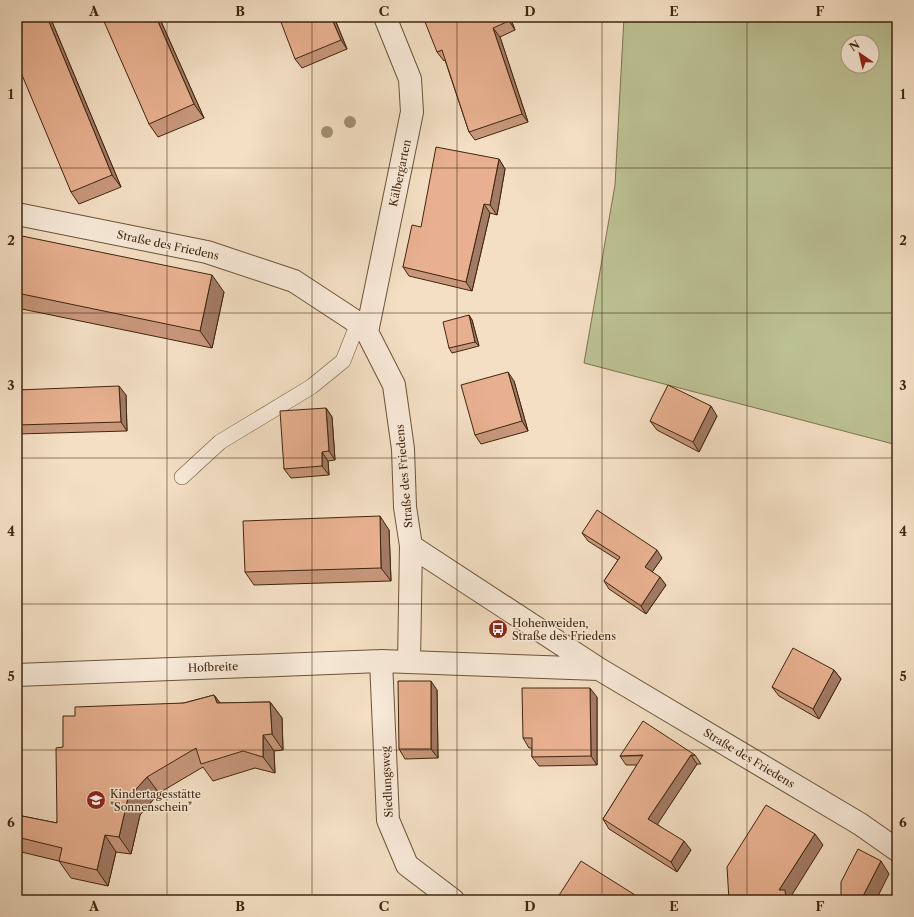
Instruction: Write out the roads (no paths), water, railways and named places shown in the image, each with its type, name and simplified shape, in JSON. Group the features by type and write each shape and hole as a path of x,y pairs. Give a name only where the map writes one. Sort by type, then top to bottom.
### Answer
{"street":[{"name":"Kälbergarten","path":"363,328 412,112 410,79 385,17"},
{"name":"Straße des Friedens","path":"17,214 207,252 294,281 363,328 394,385 403,449 405,507 411,546 408,662 599,669"},
{"name":"Straße des Friedens","path":"411,546 599,669 860,824 897,850"},
{"name":"Hofbreite","path":"17,676 381,660 408,662"},
{"name":"Siedlungsweg","path":"381,660 388,820 407,865 454,900"}],"lane":[{"path":"182,477 220,442 311,387 343,361 363,328"}],"place":[{"name":"Hohenweiden, Straße des Friedens","path":"498,629"},
{"name":"Kindertagesstätte \"Sonnenschein\"","path":"96,800"}]}
